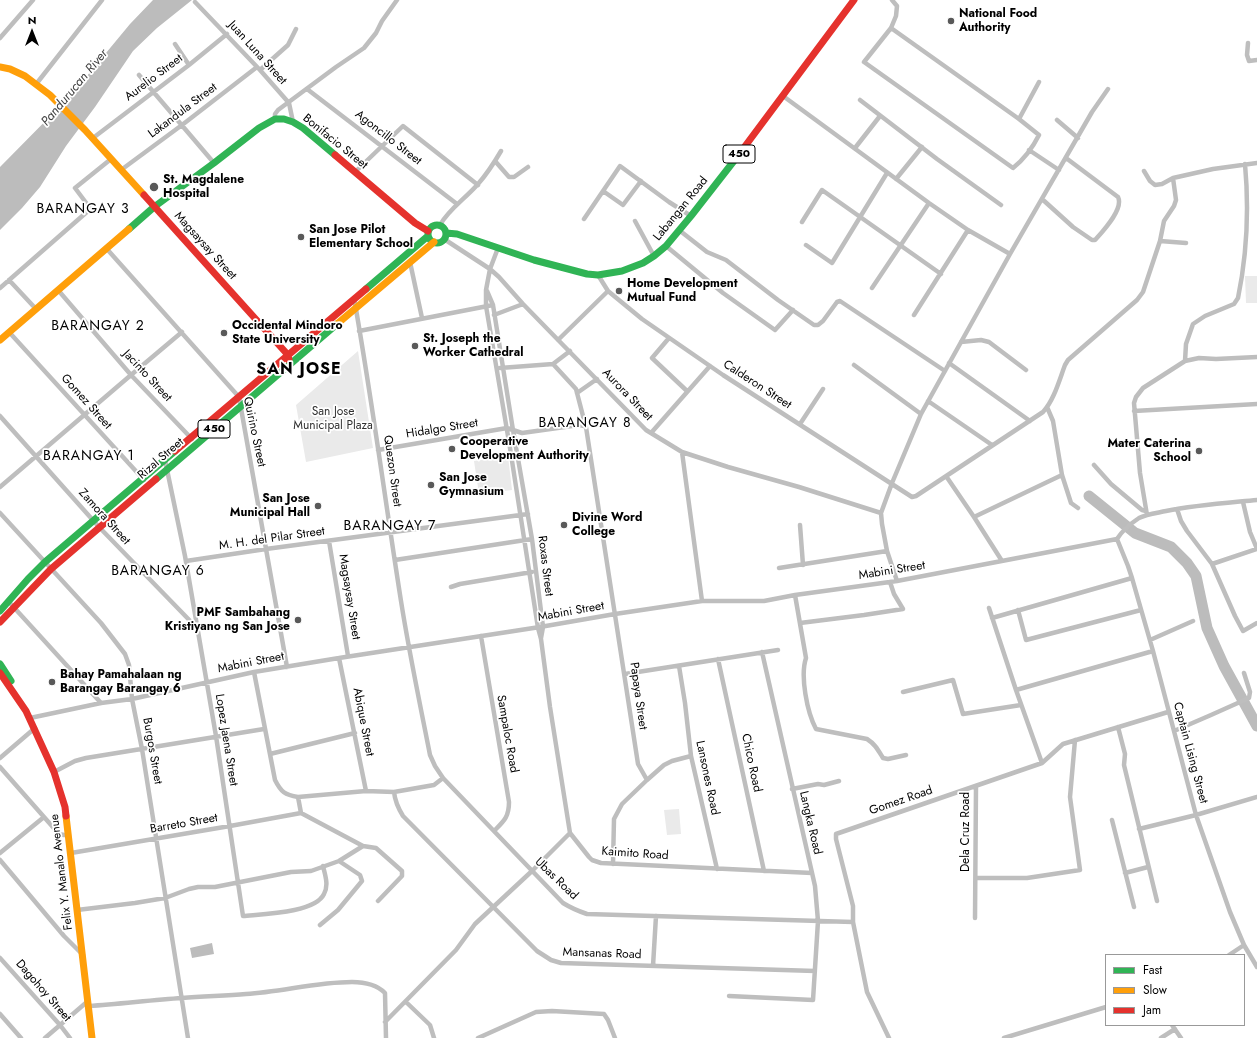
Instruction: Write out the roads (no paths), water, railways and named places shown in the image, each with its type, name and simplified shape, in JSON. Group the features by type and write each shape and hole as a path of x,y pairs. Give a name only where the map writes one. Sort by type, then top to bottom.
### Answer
{"main road":[{"name":"Labangan Road","path":"445,236 457,234 534,260 587,274 598,275 622,271 643,263 666,246 691,216 784,96 854,0"},
{"name":"Magsaysay Street","path":"0,67 18,72 37,83 60,103 288,355 290,364"},
{"name":"Bonifacio Street","path":"275,119 284,119 303,128 428,233"},
{"path":"0,340 154,207 259,128 275,119"},
{"path":"434,225 440,225 444,228 445,236 439,243 430,240 428,233 434,225"},
{"name":"Rizal Street","path":"0,622 28,579 45,562 288,355 428,233"},
{"name":"Rizal Street","path":"0,611 11,604 148,485 434,242"},
{"name":"Felix Y. Manalo Avenue","path":"0,664 24,702 26,711"},
{"name":"Felix Y. Manalo Avenue","path":"0,673 26,711 35,728 54,772 65,807 92,1038"}],"street":[{"path":"0,38 33,0"},
{"path":"37,83 102,0"},
{"path":"275,119 275,114 278,110 364,48 376,33 382,21 397,0"},
{"path":"891,28 1019,119 1038,135 1036,142 1019,164 1013,168 864,62 891,28 896,16 897,6 892,0"},
{"name":"Juan Luna Street","path":"196,2 289,103 293,122"},
{"name":"Lakandula Street","path":"121,170 288,45 296,29"},
{"name":"Aurelio Street","path":"93,138 227,34"},
{"path":"1248,43 1247,58 1249,61 1257,60"},
{"path":"175,44 189,64"},
{"path":"139,75 214,163"},
{"path":"1019,119 1039,82"},
{"path":"897,581 887,551 882,524 882,513 892,483 921,414 1010,254 1092,112 1108,88"},
{"name":"Agoncillo Street","path":"307,89 457,204"},
{"path":"784,96 928,203 968,230 1010,254"},
{"path":"860,100 1001,205"},
{"path":"855,148 880,116"},
{"path":"1057,120 1078,138"},
{"path":"355,172 404,126 478,185"},
{"path":"896,179 922,147"},
{"path":"1029,150 1059,170"},
{"path":"440,225 443,219 457,204 478,185 496,161 501,151"},
{"path":"1042,199 1073,227 1092,240 1095,240 1110,223 1119,205 1120,201 1118,197 1066,158"},
{"path":"0,288 88,211 90,208 75,188 111,159"},
{"path":"496,161 510,177 514,177 528,167"},
{"path":"1144,171 1150,181 1155,185 1162,184 1173,178 1213,169 1257,163"},
{"path":"1185,361 1186,344 1193,324 1205,316 1234,304 1238,298 1247,231 1248,190 1245,164"},
{"path":"584,219 620,166 669,202 691,216"},
{"path":"806,245 832,264 887,173"},
{"path":"1002,561 946,476 1043,412 1047,407 1068,360 1137,300 1143,292 1160,241 1164,221 1174,206 1176,200 1173,178"},
{"path":"603,191 623,205 641,181"},
{"path":"802,222 822,190 941,274"},
{"path":"872,288 928,203"},
{"path":"635,221 654,256"},
{"path":"679,230 707,252 726,260 778,300 814,325 818,325 837,302 840,301 945,371"},
{"path":"914,315 968,230"},
{"name":"Aurora Street","path":"445,236 490,269 646,430 682,452 882,513"},
{"path":"1160,241 1186,243"},
{"path":"666,246 723,293 775,330 793,310"},
{"name":"Quirino Street","path":"106,248 239,397 287,667"},
{"name":"Roxas Street","path":"498,248 490,269 486,290 486,306 500,368"},
{"path":"410,262 422,318"},
{"name":"Calderon Street","path":"598,275 608,291 642,319 710,366 912,497 916,496 946,476"},
{"path":"9,280 36,309"},
{"name":"Jacinto Street","path":"58,290 131,375 196,444"},
{"name":"Roxas Street","path":"486,290 493,305 495,315 500,368 510,429 524,540 540,627"},
{"path":"558,340 608,291"},
{"name":"Quezon Street","path":"354,298 409,646"},
{"path":"488,318 523,304"},
{"path":"359,331 493,305"},
{"name":"Gomez Street","path":"9,332 148,485"},
{"path":"0,487 182,332"},
{"path":"669,338 652,358 687,391"},
{"path":"961,342 981,340 989,342 1026,370"},
{"path":"500,368 553,364 570,351"},
{"path":"1146,513 1140,473 1134,411 1136,397 1143,388 1185,361 1199,358 1216,359 1257,357"},
{"path":"949,363 1030,421"},
{"path":"553,364 574,386 577,393 597,379"},
{"path":"651,433 710,366"},
{"path":"854,366 921,414"},
{"path":"800,424 823,389"},
{"name":"Papaya Street","path":"577,393 584,426 587,430 638,764 647,780"},
{"path":"928,401 992,445"},
{"path":"1134,411 1257,404"},
{"path":"1047,407 1053,421 1062,475 1071,503 1078,508"},
{"name":"Zamora Street","path":"0,416 99,527 196,628"},
{"name":"Hidalgo Street","path":"378,450 510,429 522,433 579,425 584,426"},
{"name":"Roxas Street","path":"510,429 532,538 541,639 570,833"},
{"path":"682,452 702,601"},
{"name":"Lopez Jaena Street","path":"165,460 186,561 196,628 216,736 243,916 294,911 320,900 325,893 327,884 323,866"},
{"path":"1094,465 1111,484 1146,513"},
{"path":"974,517 1062,475"},
{"path":"1117,539 1121,532 1146,513 1212,504 1257,500"},
{"path":"1212,564 1257,549 1250,532 1243,502"},
{"path":"1177,509 1186,531 1212,564 1243,631 1257,623"},
{"name":"Burgos Street","path":"0,513 101,623 122,649 129,665 132,699 157,839 188,1038"},
{"name":"M. H. del Pilar Street","path":"186,561 528,514"},
{"path":"800,526 803,565"},
{"path":"395,560 532,538"},
{"name":"Mabini Street","path":"30,718 102,703 132,699 254,672 348,656 702,601 764,601 795,595 897,581 1117,539"},
{"name":"Captain Lising Street","path":"1117,539 1132,578 1150,640 1196,815 1230,912 1244,945 1257,967"},
{"name":"Magsaysay Street","path":"329,541 348,656"},
{"path":"779,568 887,551"},
{"path":"451,587 460,584 536,572"},
{"path":"992,618 1132,578"},
{"path":"800,623 902,609 894,594 890,582"},
{"path":"795,595 806,658 804,672 807,702 812,722 816,729 867,739 877,747 883,758 888,759 906,755"},
{"path":"11,604 102,703"},
{"path":"989,608 1042,763"},
{"path":"1018,610 1026,640 1141,610"},
{"path":"1150,640 1193,621"},
{"name":"Sampaloc Road","path":"481,636 509,802 509,810 506,819 494,831"},
{"name":"Ubas Road","path":"409,646 430,755 442,778 563,903 572,909 587,914 853,922"},
{"path":"625,674 778,650"},
{"path":"1016,690 1153,651"},
{"name":"Langka Road","path":"729,996 813,1000 818,921 815,886 762,652"},
{"name":"Abique Street","path":"339,658 366,791"},
{"name":"Chico Road","path":"718,659 764,871"},
{"name":"Lansones Road","path":"679,666 691,756 718,869"},
{"path":"254,672 275,780 283,792 290,796 298,797 366,791 394,792 434,785 442,778"},
{"path":"1174,731 1212,716 1249,698 1250,692 1244,673"},
{"path":"903,692 953,680 964,714 1021,705"},
{"name":"Gomez Road","path":"889,1038 867,992 853,922 854,906 836,839 836,834 1042,763 1063,744 1168,712"},
{"path":"1118,727 1125,754 1124,765 1157,901"},
{"path":"0,758 35,728"},
{"path":"54,772 75,761 264,728"},
{"path":"270,754 355,733"},
{"name":"Dela Cruz Road","path":"976,878 1027,878 1080,870 1070,797 1075,740"},
{"path":"613,864 614,819 622,804 664,765 672,761 691,756"},
{"path":"0,767 59,834 69,835"},
{"path":"792,789 818,784 824,785 839,781"},
{"name":"Dela Cruz Road","path":"975,918 976,786"},
{"name":"Mansanas Road","path":"394,792 399,809 403,816 536,951 551,960 561,963 814,971"},
{"path":"298,797 301,813 363,846 376,848 402,871 402,876 378,901"},
{"path":"1139,829 1196,815 1257,797"},
{"name":"Barreto Street","path":"71,852 157,839 301,813"},
{"path":"0,853 44,817"},
{"path":"1112,820 1134,908"},
{"path":"385,1022 456,950 475,924 570,833"},
{"name":"Kaimito Road","path":"570,833 592,860 601,863 812,873"},
{"path":"77,910 166,898 198,887 215,887 290,872 311,871 339,861 363,846"},
{"path":"0,860 64,936 83,955"},
{"path":"320,925 338,910 362,881 360,875 339,861"},
{"path":"1125,873 1148,867"},
{"path":"653,966 656,916"},
{"path":"1230,954 1244,945"},
{"name":"Dagohoy Street","path":"0,958 70,1038"},
{"path":"45,1038 89,1004 247,994 301,986 352,982 366,983 376,986 385,993 386,1038"},
{"path":"406,1002 430,1025 434,1038"},
{"path":"1004,1038 1105,1007"},
{"path":"478,1038 536,1012 552,1011 604,1014 615,1038"},
{"path":"0,1014 21,1038"},
{"path":"1161,1038 1174,1027 1181,1038"}],"waterway":[{"path":"1089,496 1135,533 1171,547 1187,563 1196,576 1207,628 1224,666 1257,726"}],"place":[{"name":"National Food Authority","path":"951,21"},
{"name":"St. Magdalene Hospital","path":"154,187"},
{"name":"San Jose Pilot Elementary School","path":"301,237"},
{"name":"Home Development Mutual Fund","path":"619,291"},
{"name":"Occidental Mindoro State University","path":"224,333"},
{"name":"St. Joseph the Worker Cathedral","path":"415,346"},
{"name":"Cooperative Development Authority","path":"452,449"},
{"name":"Mater Caterina School","path":"1199,451"},
{"name":"San Jose Gymnasium","path":"431,485"},
{"name":"San Jose Municipal Hall","path":"318,506"},
{"name":"Divine Word College","path":"564,525"},
{"name":"PMF Sambahang Kristiyano ng San Jose","path":"298,620"},
{"name":"Bahay Pamahalaan ng Barangay Barangay 6","path":"52,682"}],"district":[{"name":"BARANGAY 3","path":"83,210"},
{"name":"BARANGAY 2","path":"98,327"},
{"name":"SAN JOSE","path":"299,370"},
{"name":"BARANGAY 8","path":"585,424"},
{"name":"BARANGAY 1","path":"89,457"},
{"name":"BARANGAY 7","path":"390,527"},
{"name":"BARANGAY 6","path":"158,572"}],"water label":[{"name":"Pandurucan River","path":"75,88"}],"park label":[{"name":"San Jose Municipal Plaza","path":"333,419"}]}
